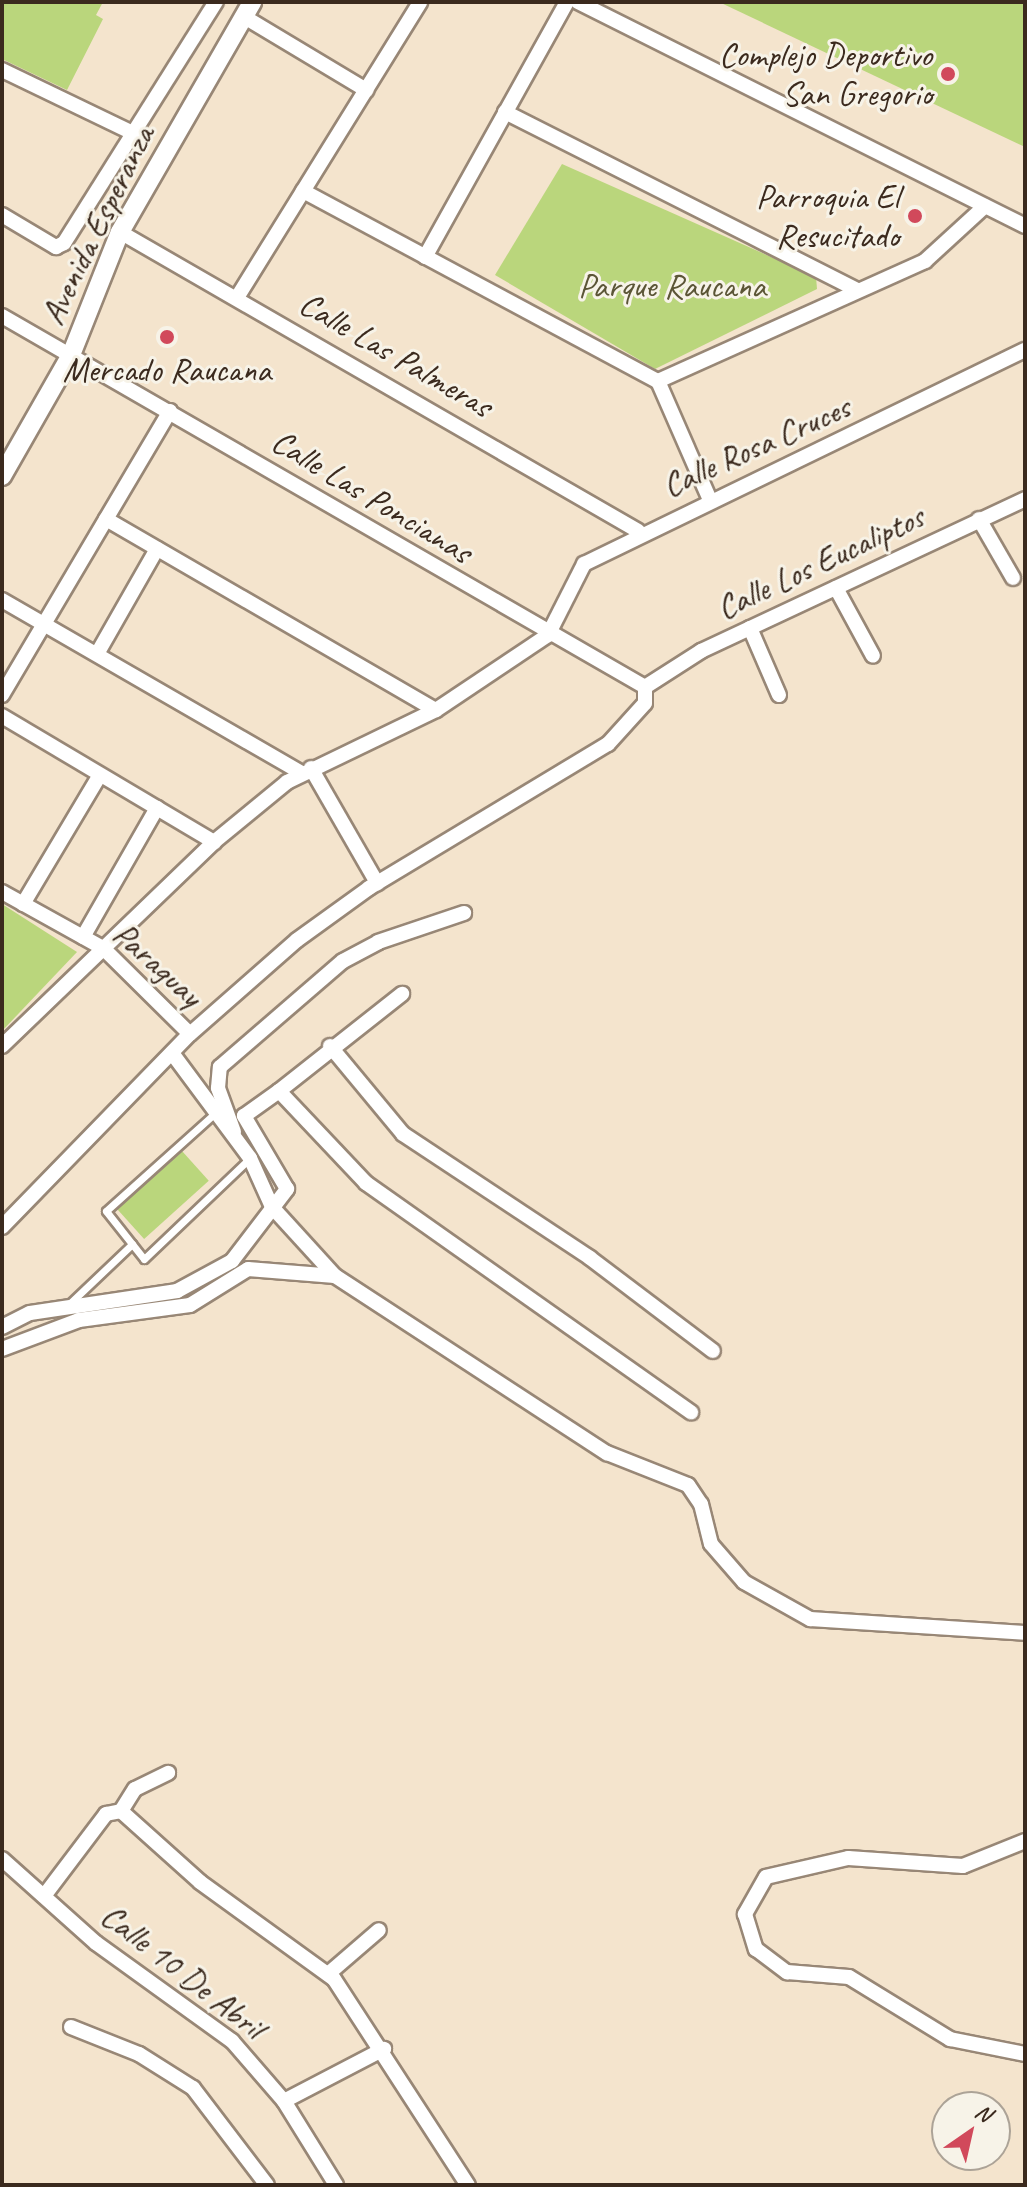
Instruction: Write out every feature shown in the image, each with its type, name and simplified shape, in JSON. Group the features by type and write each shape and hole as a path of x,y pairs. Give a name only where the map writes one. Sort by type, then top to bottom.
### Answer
{"street":[{"path":"2,215 56,247 64,243 216,2"},
{"path":"238,296 420,2"},
{"path":"425,257 567,2"},
{"path":"578,2 1025,226"},
{"path":"247,9 366,90"},
{"name":"Avenida Esperanza","path":"2,476 71,355 120,232 247,9"},
{"path":"2,70 135,134"},
{"path":"505,112 857,290"},
{"path":"303,191 658,381 710,500"},
{"path":"658,381 925,261 985,206"},
{"name":"Calle Las Palmeras","path":"120,232 238,296 638,531"},
{"name":"Calle Las Poncianas","path":"2,316 170,411 548,635 645,687"},
{"name":"Calle Rosa Cruces","path":"548,635 578,570 638,531 710,500 1025,350"},
{"path":"2,695 170,411"},
{"name":"Calle Los Eucaliptos","path":"645,687 750,628 1025,499"},
{"path":"106,519 436,710"},
{"path":"979,519 1013,578"},
{"path":"97,654 157,549"},
{"path":"836,588 873,656"},
{"path":"2,600 307,771 377,883"},
{"path":"750,628 779,695"},
{"path":"2,1046 214,842 307,771 436,710 548,635"},
{"path":"2,1227 190,1034 297,940 377,883 608,744 645,703 645,687"},
{"path":"2,716 214,842"},
{"path":"23,904 100,775"},
{"path":"83,937 157,808"},
{"name":"Paraguay","path":"2,892 103,948 190,1034"},
{"path":"235,1136 218,1088 220,1067 343,961 464,913"},
{"path":"2,1327 65,1307 203,1282 232,1261 288,1185 244,1116 279,1091 330,1046 402,994"},
{"path":"330,1046 403,1134 713,1351"},
{"path":"172,1053 214,1114 250,1158 272,1207 335,1276 607,1453 688,1485 711,1544 736,1577 792,1612 994,1636 1025,1633"},
{"path":"279,1091 366,1183 691,1412"},
{"path":"2,1349 79,1320 190,1305 248,1269 335,1276"},
{"path":"44,1896 106,1814 121,1811 135,1789 168,1773"},
{"path":"121,1811 200,1882 328,1974 384,2049 468,2185"},
{"path":"1025,1841 963,1866 848,1858 766,1877 745,1914 745,1934 756,1949 787,1972 849,1977 950,2039 1025,2054"},
{"name":"Calle 10 De Abril","path":"2,1859 44,1896 232,2041 284,2101 336,2185"},
{"path":"328,1974 379,1930"},
{"path":"71,2027 139,2054 193,2088 267,2185"},
{"path":"284,2101 384,2049"}],"lane":[{"path":"214,1114 106,1211 144,1259 250,1158"},
{"path":"65,1307 132,1244"}],"green space":[{"path":"2,2 103,2 96,15 103,19 67,90 2,59"},
{"name":"Complejo Deportivo San Gregorio","path":"719,2 1025,2 1025,147"},
{"name":"Parque Raucana","path":"562,164 816,277 817,289 655,369 495,275"},
{"path":"2,904 77,952 2,1031"},
{"path":"182,1151 209,1181 144,1239 117,1209"}],"place":[{"name":"Complejo Deportivo San Gregorio","path":"948,74"},
{"name":"Parroquia El Resucitado","path":"915,216"},
{"name":"Mercado Raucana","path":"167,337"}]}
